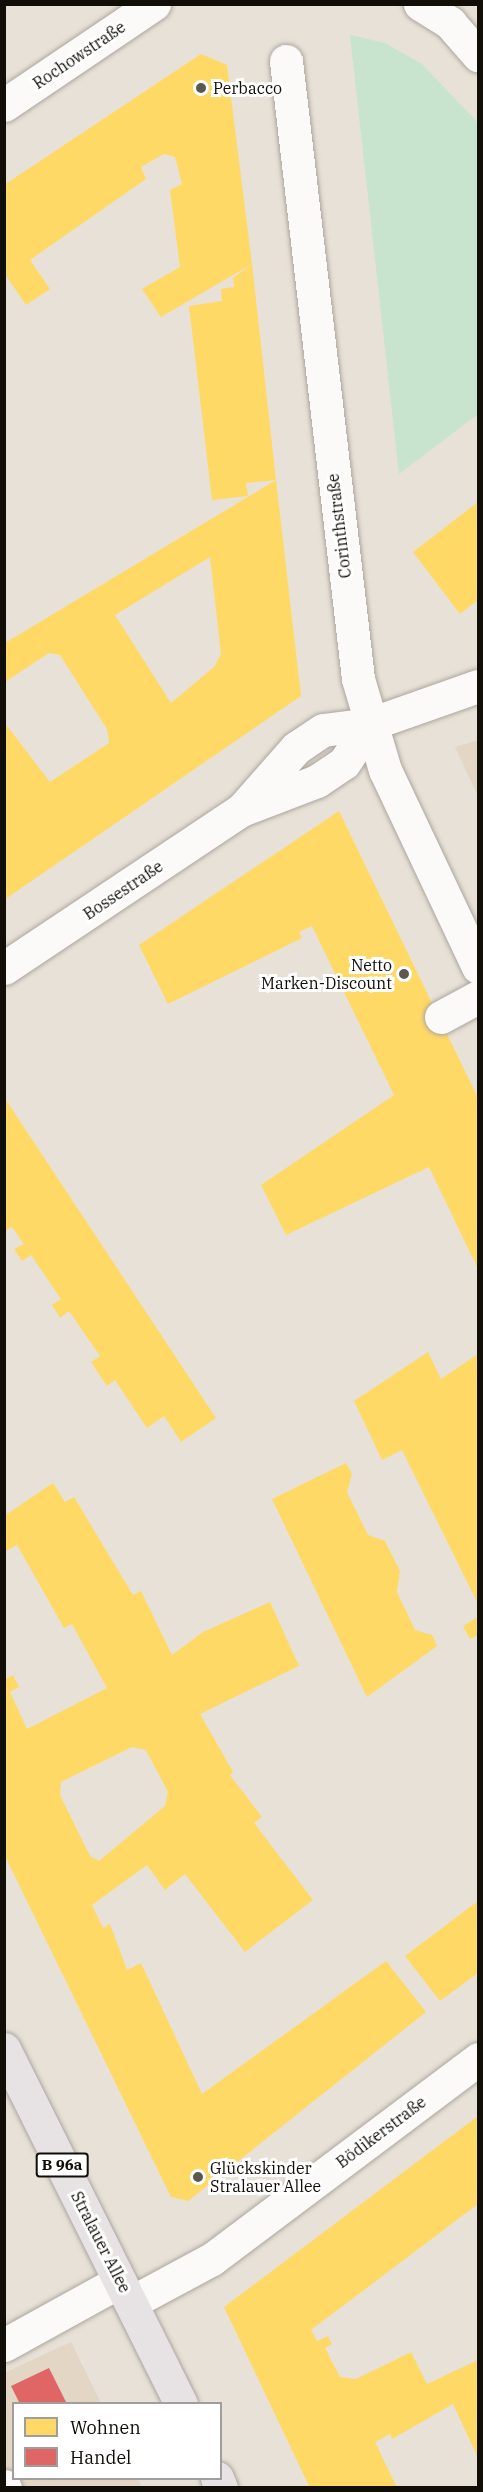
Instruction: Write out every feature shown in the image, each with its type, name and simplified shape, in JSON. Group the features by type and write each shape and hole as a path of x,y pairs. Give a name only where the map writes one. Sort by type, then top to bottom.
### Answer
{"main road":[{"name":"Stralauer Allee","path":"4,2049 181,2402"}],"street":[{"name":"Rochowstraße","path":"4,105 154,4"},
{"path":"420,4 450,23 478,55"},
{"name":"Corinthstraße","path":"286,61 353,642 370,724 385,770 478,967"},
{"name":"Bossestraße","path":"4,968 241,810 302,743 323,730 370,724 478,686"},
{"path":"441,1017 478,997"},
{"name":"Bödikerstraße","path":"4,2345 126,2292 212,2259 478,2059"}],"shaded area":[{"path":"478,740 478,796 455,747"},
{"path":"71,2342 101,2402 12,2402 12,2480 138,2480 142,2487 5,2487 4,2373"}],"green space":[{"path":"350,35 385,43 422,64 478,123 478,414 399,474"}],"building: Wohnen":[{"path":"201,54 227,65 252,264 161,317 142,289 180,267 170,190 182,184 175,157 164,154 141,167 146,179 30,260 50,289 26,305 4,273 4,185"},
{"path":"252,264 276,480 246,483 248,496 212,500 189,306 222,301 221,289 234,287 233,278"},
{"path":"276,480 301,696 4,900 4,722 50,782 109,743 107,729 60,655 49,653 5,682 5,643","holes":["210,557 221,654 214,667 171,703 115,615"]},
{"path":"478,502 478,600 460,614 413,552"},
{"path":"339,811 478,1098 478,1269 429,1167 286,1235 261,1185 394,1095 312,926 299,932 302,938 168,1004 139,945"},
{"path":"4,1097 216,1418 181,1442 164,1416 147,1428 115,1380 107,1386 91,1362 100,1356 69,1311 60,1318 52,1305 61,1299 31,1255 22,1261 14,1249 24,1244 12,1227 4,1231"},
{"path":"428,1352 441,1379 478,1354 478,1604 402,1450 382,1460 354,1401"},
{"path":"346,1463 352,1474 347,1492 368,1535 385,1541 400,1571 397,1592 415,1630 432,1635 437,1646 367,1697 272,1499"},
{"path":"53,1483 65,1502 74,1497 133,1595 141,1591 172,1655 203,1632 270,1602 299,1666 200,1714 233,1772 230,1775 262,1817 254,1823 313,1900 245,1952 185,1874 165,1890 147,1865 92,1905 103,1928 110,1924 127,1970 141,1963 202,2094 386,1961 426,2012 188,2201 171,2197 4,1854 4,1680 13,1675 19,1687 10,1692 27,1729 107,1688 72,1624 64,1628 17,1545 4,1552 4,1516","holes":["132,1747 146,1750 168,1792 165,1806 99,1861 90,1856 60,1795 61,1782"]},
{"path":"478,1617 478,1635 470,1639 463,1626"},
{"path":"478,1901 478,1973 440,2001 405,1956"},
{"path":"478,2116 478,2204 311,2330 317,2341 328,2336 332,2344 325,2348 340,2377 356,2379 411,2352 427,2384 478,2360 478,2458 453,2404 392,2439 390,2434 375,2442 397,2488 310,2488 224,2307"}],"building: Handel":[{"path":"49,2368 66,2402 19,2402 11,2386"}],"place":[{"name":"Perbacco","path":"201,88"},
{"name":"Netto Marken-Discount","path":"404,974"},
{"name":"Glückskinder Stralauer Allee","path":"198,2177"}]}
